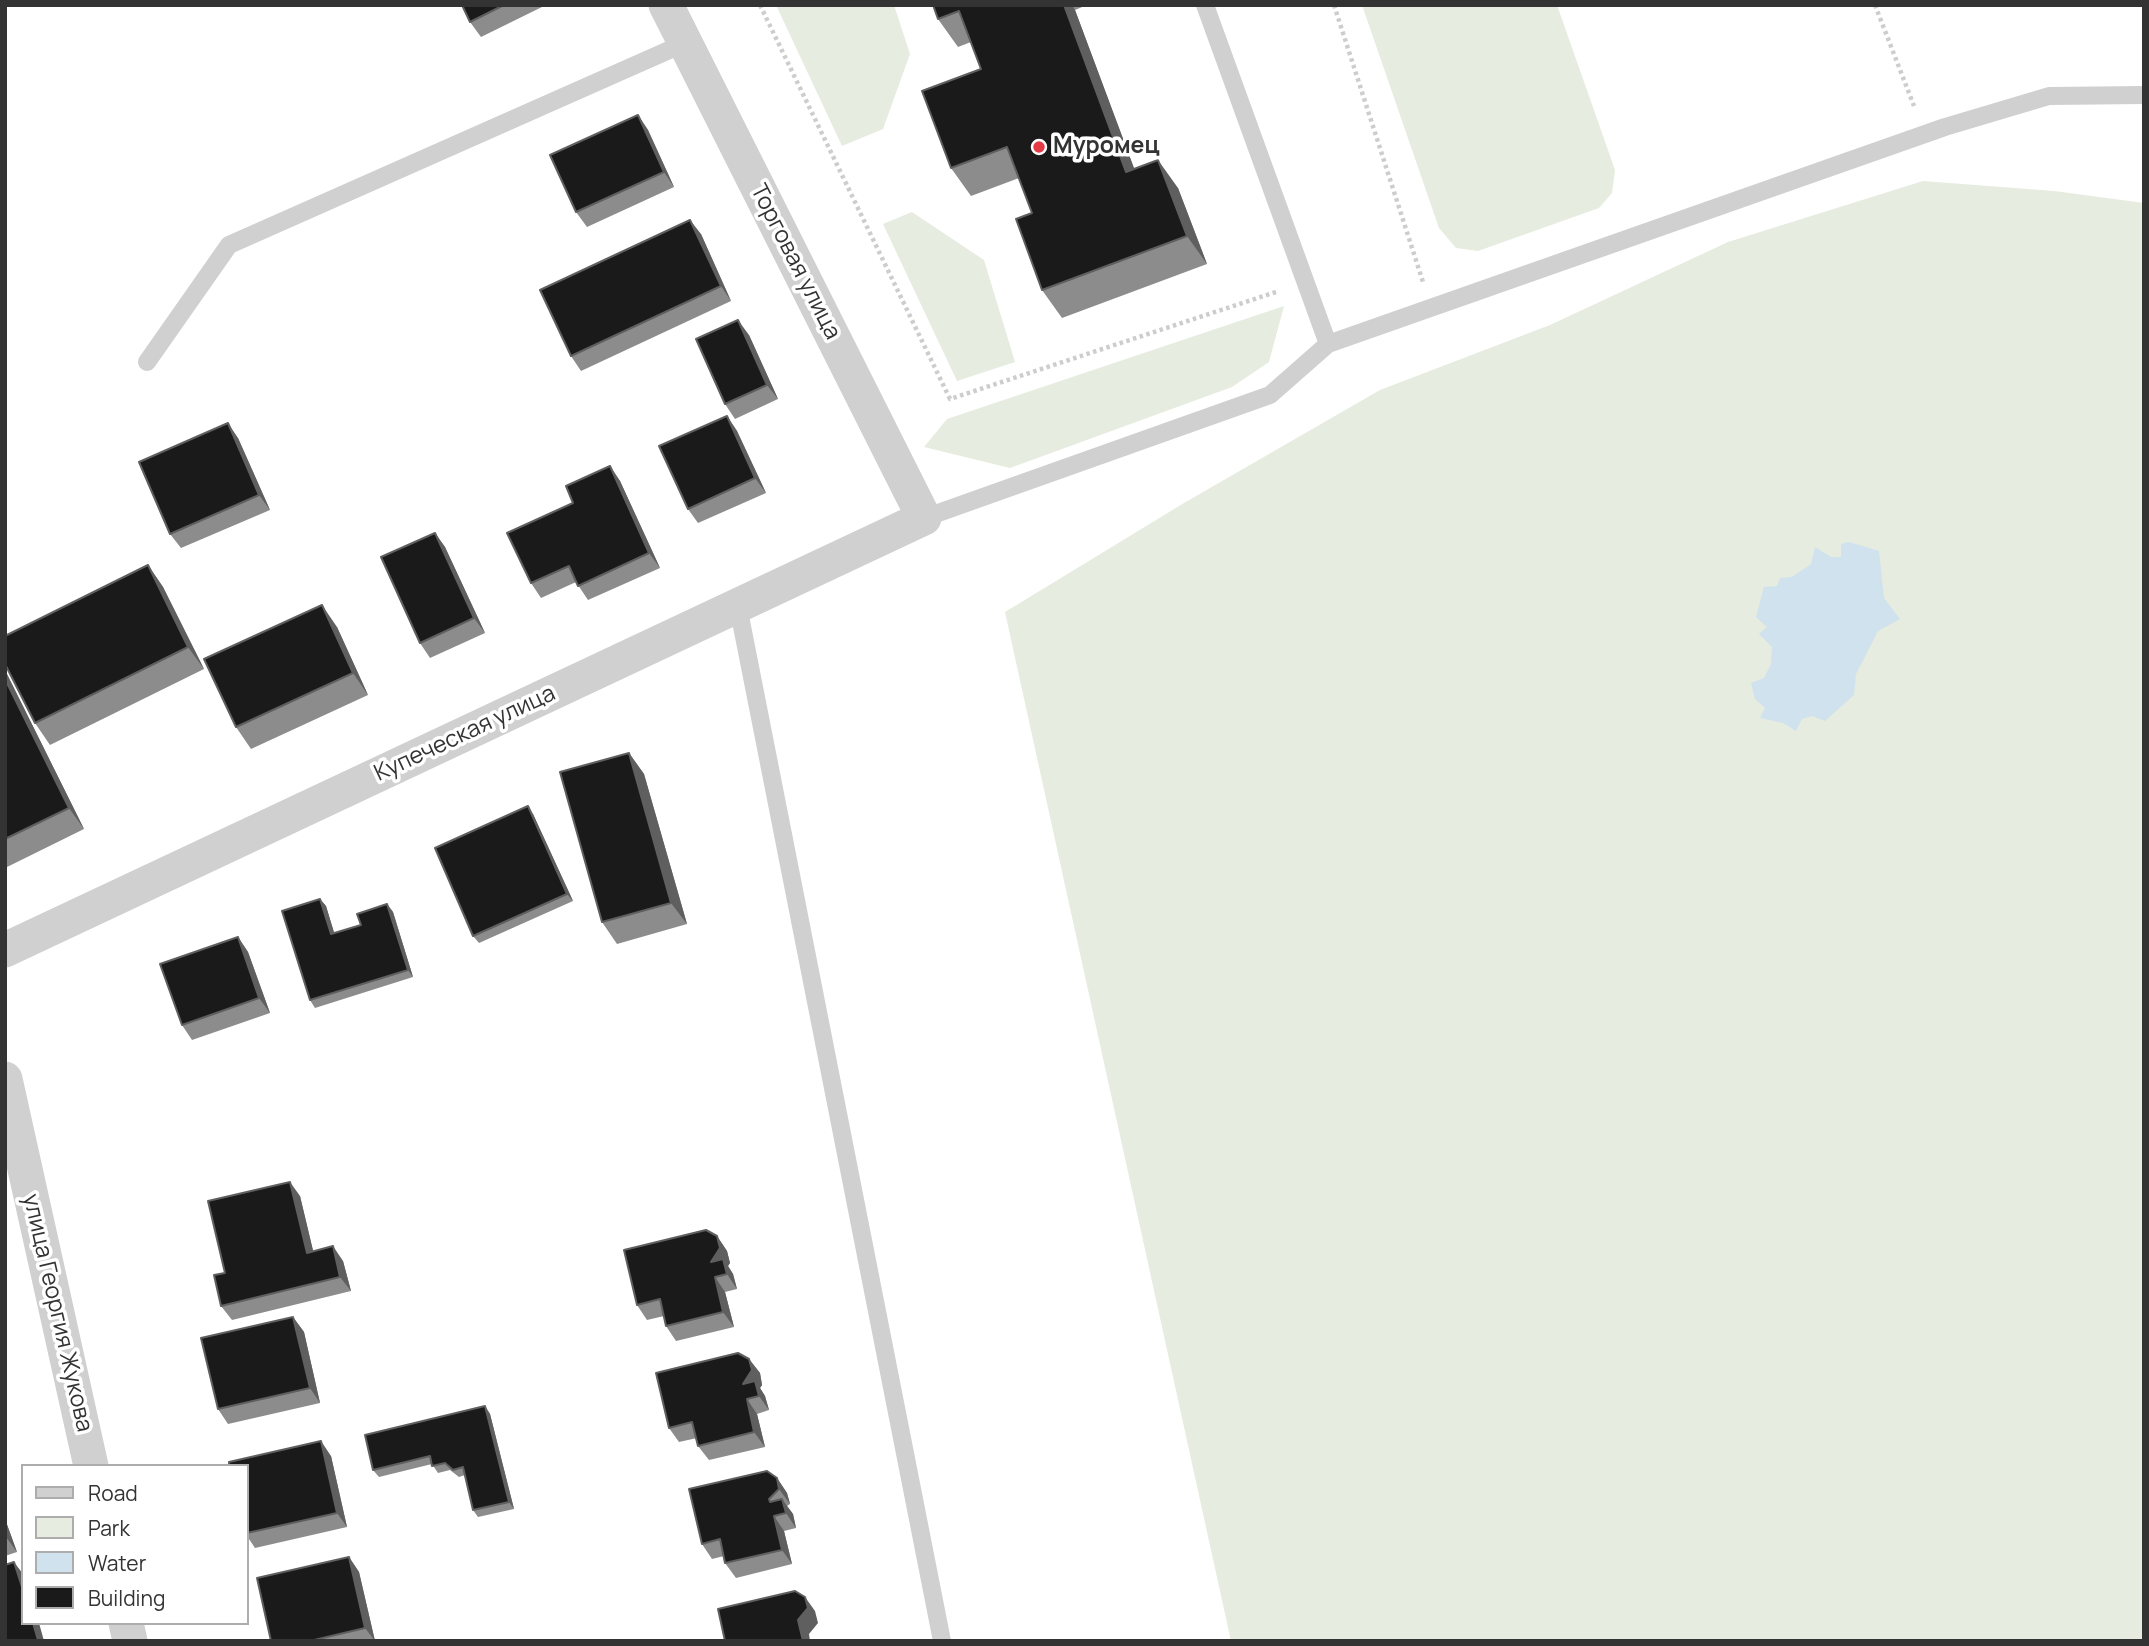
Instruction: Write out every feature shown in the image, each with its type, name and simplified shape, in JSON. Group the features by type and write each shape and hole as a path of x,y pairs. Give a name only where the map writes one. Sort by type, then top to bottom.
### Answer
{"street":[{"name":"Торговая улица","path":"666,5 924,518"},
{"name":"Купеческая улица","path":"5,950 924,518"},
{"name":"улица Георгия Жукова","path":"5,1079 91,1464"}],"lane":[{"path":"1205,5 1328,344"},
{"path":"147,362 229,245 685,43"},
{"path":"924,518 1270,395 1328,344 1945,127 2049,96 2144,95"},
{"path":"738,606 942,1641"}],"path":[{"path":"760,5 950,399 1305,282"},
{"path":"1334,5 1423,282 1436,278"},
{"path":"1875,5 1915,110"}],"green space":[{"path":"776,5 894,5 910,54 883,129 842,146"},
{"path":"1362,5 1557,5 1615,170 1612,193 1599,208 1478,251 1456,248 1439,228"},
{"path":"1923,181 2054,191 2144,203 2144,1641 1231,1641 1005,612 1184,503 1380,390 1550,325 1728,242"},
{"path":"912,212 984,260 1015,362 957,381 883,224"},
{"path":"1284,306 1269,362 1232,387 1010,468 924,447 947,419"}],"water":[{"path":"1849,542 1879,551 1884,598 1900,619 1878,631 1856,674 1854,695 1825,721 1812,716 1802,719 1796,731 1783,723 1760,718 1765,708 1755,699 1751,683 1764,678 1771,664 1772,647 1759,634 1767,627 1756,617 1764,587 1777,586 1780,578 1792,577 1811,564 1815,547 1831,557 1841,557 1841,544"}],"building":[{"path":"462,5 504,5 470,22"},
{"name":"Муромец","path":"933,5 1064,5 1126,172 1158,160 1187,236 1042,290 1016,219 1032,213 1007,147 951,168 922,91 981,69 959,11 938,19"},
{"path":"638,115 664,172 576,212 550,155"},
{"path":"690,220 721,286 571,356 540,290"},
{"path":"738,320 767,385 725,404 696,339"},
{"path":"727,416 755,478 688,509 659,446"},
{"path":"228,423 259,495 170,534 139,462"},
{"path":"610,466 649,553 578,586 569,566 531,583 507,533 573,503 566,486"},
{"path":"435,533 474,618 420,643 381,557"},
{"path":"148,565 188,647 35,723 5,664 5,636"},
{"path":"322,605 353,673 236,727 204,659"},
{"path":"5,679 69,808 5,839"},
{"path":"629,753 671,903 602,922 560,772"},
{"path":"528,806 567,894 473,936 435,848"},
{"path":"320,899 331,934 361,925 357,914 387,904 408,970 310,1000 282,911"},
{"path":"238,937 259,998 182,1025 160,964"},
{"path":"290,1182 307,1253 333,1246 340,1277 221,1306 214,1275 225,1273 208,1201"},
{"path":"706,1230 717,1236 720,1248 711,1262 723,1259 727,1274 715,1277 723,1312 666,1326 660,1299 637,1305 624,1250"},
{"path":"293,1317 310,1388 218,1409 201,1338"},
{"path":"738,1353 749,1359 752,1370 743,1384 755,1381 759,1396 747,1399 754,1432 698,1446 692,1422 669,1428 656,1373"},
{"path":"485,1406 509,1502 473,1510 463,1467 453,1470 445,1463 432,1466 430,1456 373,1470 365,1435"},
{"path":"321,1441 337,1513 248,1533 248,1464 229,1462"},
{"path":"767,1471 777,1478 779,1489 769,1499 770,1502 782,1499 786,1513 774,1516 782,1550 725,1563 720,1539 702,1544 689,1489"},
{"path":"349,1557 365,1628 310,1641 271,1641 257,1578"},
{"path":"14,1562 21,1584 21,1625 34,1625 38,1640 5,1641 5,1565"},
{"path":"795,1591 805,1597 808,1608 798,1620 803,1641 725,1641 718,1609"}],"place":[{"name":"Муромец","path":"1039,147"}]}
